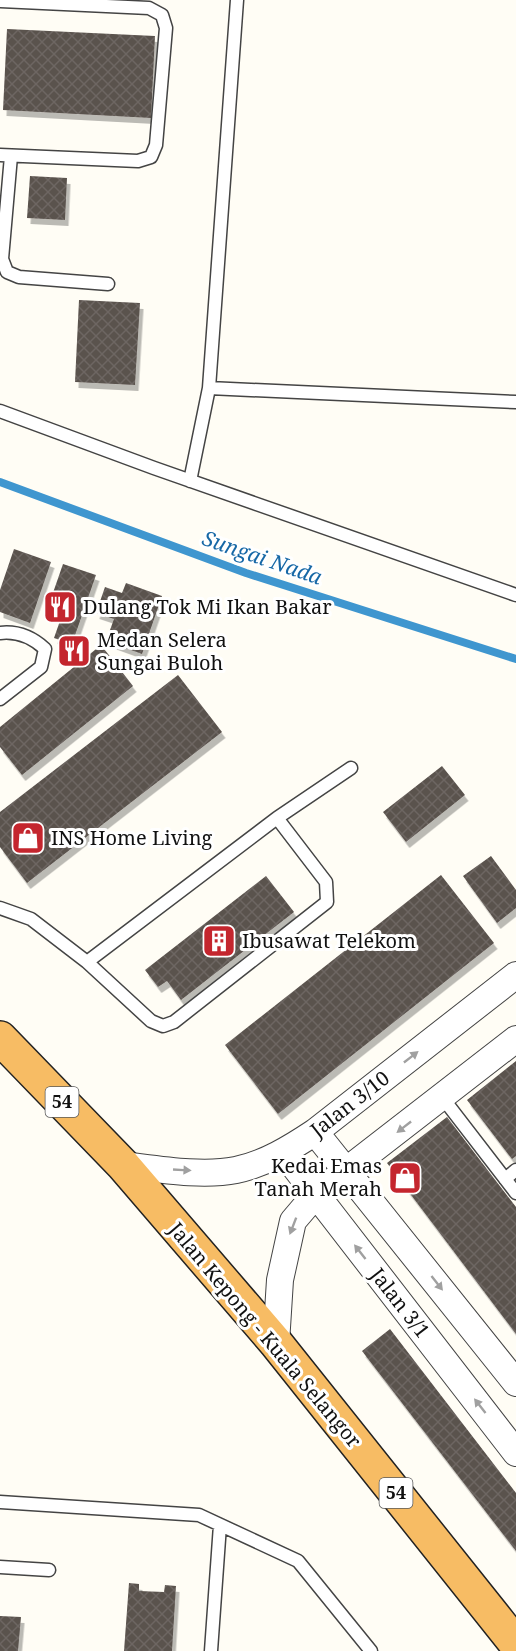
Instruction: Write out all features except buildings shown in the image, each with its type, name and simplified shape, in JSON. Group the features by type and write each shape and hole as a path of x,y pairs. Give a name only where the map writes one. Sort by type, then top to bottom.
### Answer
{"highway":[{"name":"Jalan Kepong - Kuala Selangor","path":"0,1038 123,1165 276,1343 516,1644"}],"street":[{"name":"Jalan 3/10","path":"123,1165 183,1171 235,1170 284,1153 315,1132 516,975"},
{"path":"276,1343 279,1280 293,1221 315,1194 348,1171 516,1039"},
{"name":"Jalan 3/1","path":"315,1132 516,1383"},
{"name":"Jalan 3/1","path":"284,1153 516,1453"}],"lane":[{"path":"190,481 209,388 237,0"},
{"path":"0,1 149,8 162,15 166,28 156,145 151,157 138,161 5,155 2,259 7,272 19,277 108,284"},
{"path":"209,388 516,402"},
{"path":"0,411 190,481 516,595"},
{"path":"0,633 13,631 38,642 45,649 41,667 0,699"},
{"path":"87,962 277,818 351,768"},
{"path":"0,908 31,919 87,962 152,1021 163,1026 174,1022 327,902 326,882 277,818"},
{"path":"442,1097 516,1193"},
{"path":"505,1179 516,1170"},
{"path":"0,1502 199,1515 297,1561 371,1651"},
{"path":"211,1651 220,1525"},
{"path":"0,1567 49,1570"}],"waterway":[{"name":"Sungai Nada","path":"0,482 246,573 516,659"}],"place":[{"name":"Dulang Tok Mi Ikan Bakar","path":"60,607"},
{"name":"Medan Selera Sungai Buloh","path":"74,651"},
{"name":"INS Home Living","path":"28,838"},
{"name":"Ibusawat Telekom","path":"219,941"},
{"name":"Kedai Emas Tanah Merah","path":"405,1178"}]}
